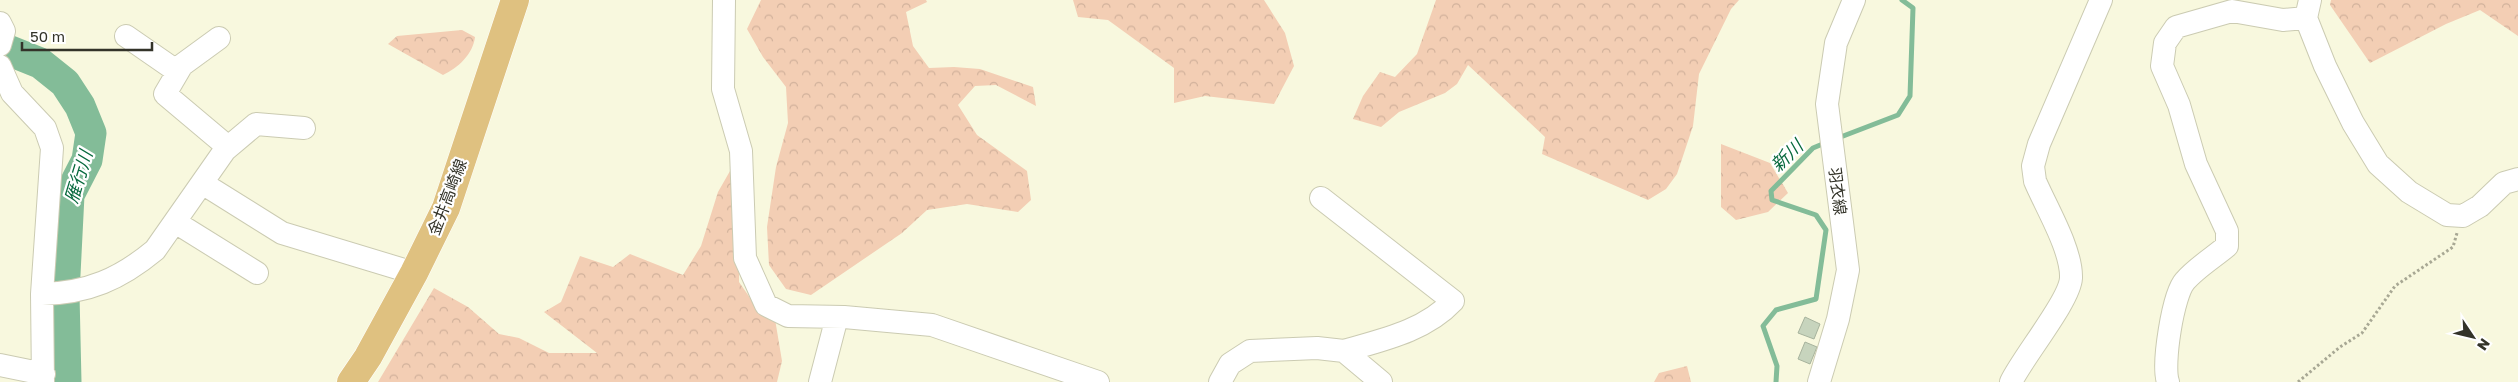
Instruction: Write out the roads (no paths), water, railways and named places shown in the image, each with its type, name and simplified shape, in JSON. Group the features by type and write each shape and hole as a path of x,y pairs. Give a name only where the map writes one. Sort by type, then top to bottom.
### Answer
{"main road":[{"name":"金井高崎線","path":"351,382 368,357 414,273 446,208 514,0"}],"street":[{"path":"724,0 723,89 741,151 745,258 766,305 788,316 837,317 932,325 1098,382"},
{"name":"羽衣線","path":"1819,382 1838,319 1848,270 1827,104 1836,42 1854,0"},
{"path":"2011,382 2018,366 2060,304 2071,280 2069,261 2034,181 2033,166 2040,144 2101,0"},
{"path":"2168,382 2166,362 2172,319 2184,282 2227,246 2227,231 2196,164 2179,105 2162,66 2165,43 2176,27 2232,11 2282,20 2308,9 2325,66 2353,123 2378,164 2409,192 2447,215 2463,216 2480,206 2504,184 2518,179"},
{"path":"0,23 4,31 0,45"},
{"path":"126,36 178,72"},
{"path":"219,38 182,65 165,94 228,147"},
{"path":"0,66 12,93 46,128 52,148 42,294 43,378 0,365"},
{"path":"42,294 69,293 101,283 142,260 155,250 228,147 256,124 304,128"},
{"path":"202,183 282,232 414,273"},
{"path":"1220,382 1230,364 1250,351 1317,348 1344,352 1401,334 1441,314 1453,301 1321,198"},
{"path":"175,222 257,273"},
{"path":"820,382 837,317"},
{"path":"1344,352 1380,382"}],"waterway":[{"name":"新川","path":"1838,138 1898,115 1910,96 1913,8 1902,0"},
{"name":"雁行川","path":"0,47 40,63 65,83 80,106 91,133 87,160 69,195 64,294 66,382"},
{"name":"新川","path":"1776,382 1777,366 1763,326 1776,310 1816,299 1826,230 1816,215 1772,200 1771,191 1813,148 1825,143"}]}
